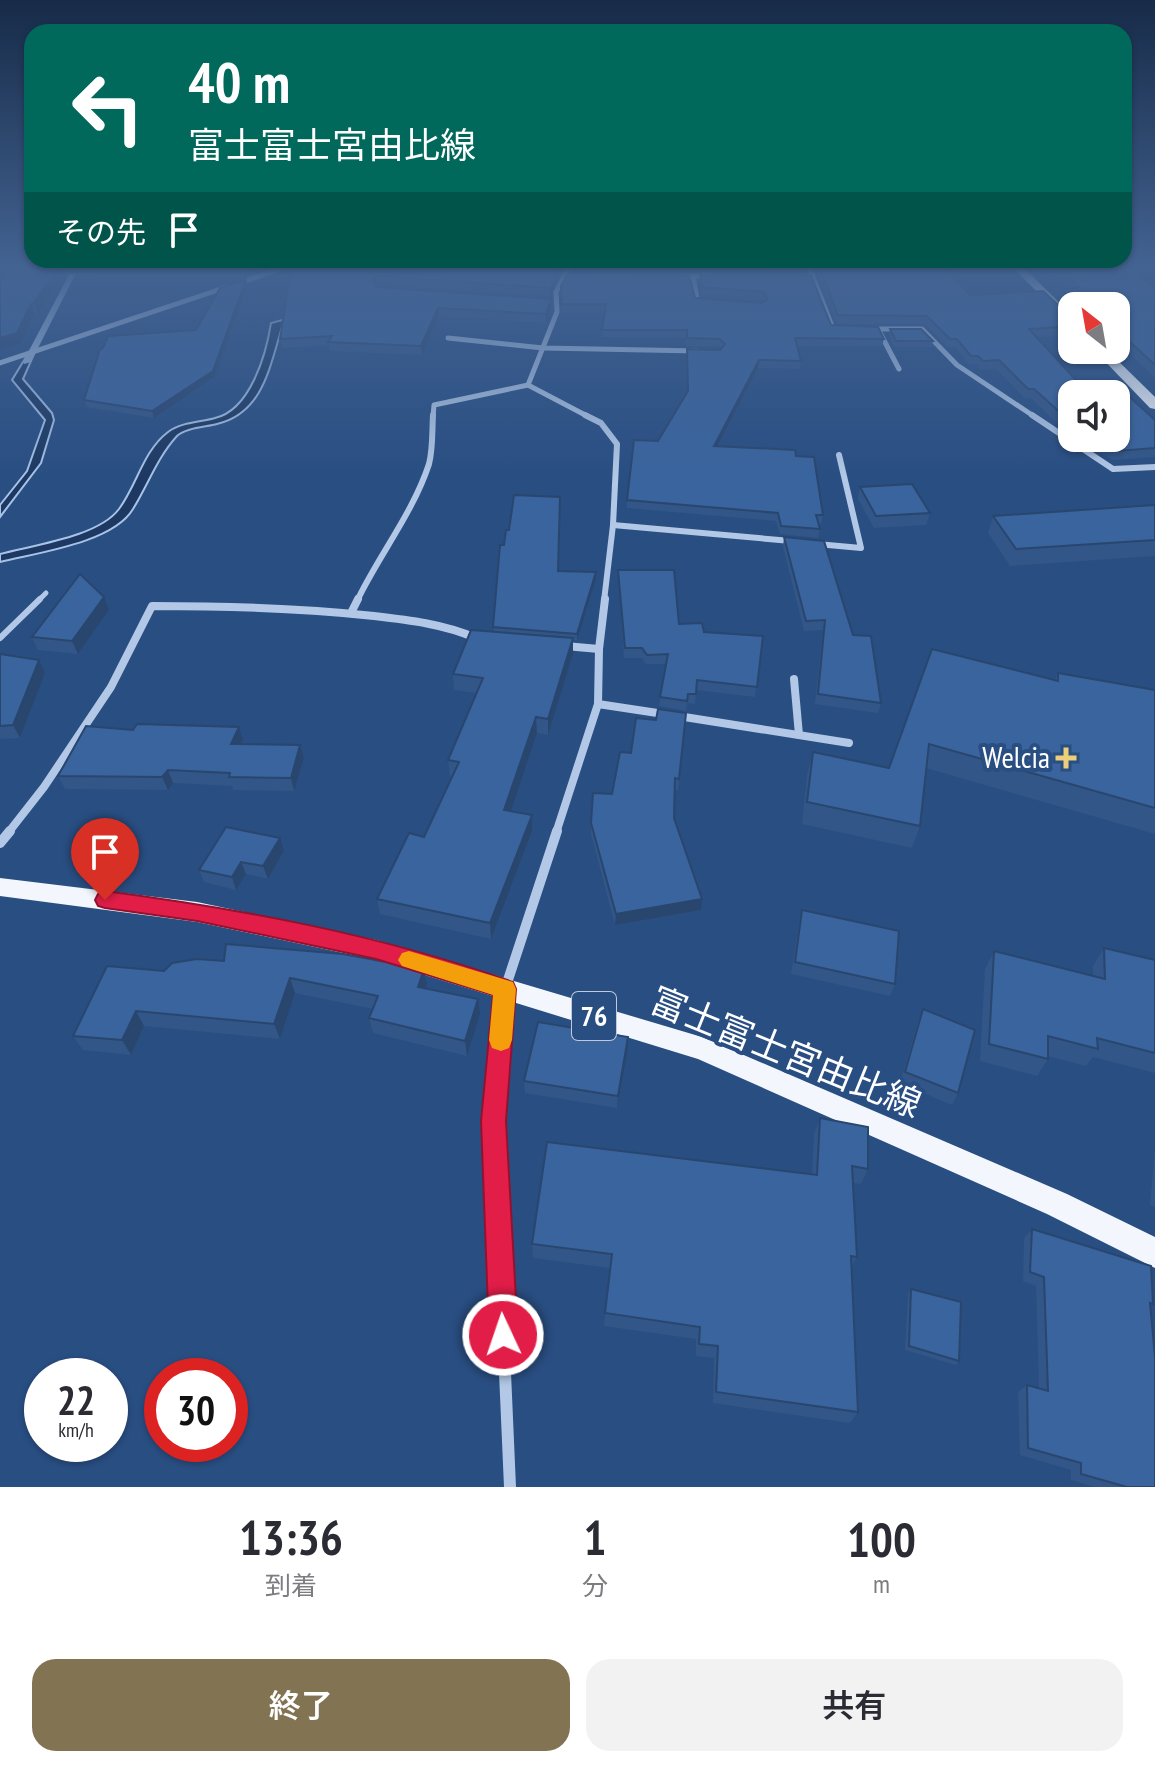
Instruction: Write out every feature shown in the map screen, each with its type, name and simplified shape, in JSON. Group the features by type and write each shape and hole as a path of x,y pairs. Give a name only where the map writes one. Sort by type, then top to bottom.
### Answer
{"main road":[{"path":"1114,364 1155,405"},
{"name":"富士富士宮由比線","path":"0,887 197,912 376,950 702,1049 1057,1204 1155,1253"}],"street":[{"path":"0,363 74,338"},
{"path":"452,338 543,348 713,351"},
{"path":"528,385 547,338"},
{"path":"884,338 899,369"},
{"path":"931,338 957,365 1113,469 1155,467"},
{"path":"351,613 377,560 415,500 430,461 434,405 528,385 601,423 617,444 613,525 599,649 598,704 505,989 494,1121 510,1487"},
{"path":"815,544 861,548 839,455"},
{"path":"613,525 799,542"},
{"path":"0,843 44,787 111,687 152,606 251,606 351,613 449,625 482,640"},
{"path":"555,646 599,649"},
{"path":"794,679 799,735"},
{"path":"598,704 849,743"}],"lane":[{"path":"0,638 46,593"}],"water":[{"path":"268,338 279,338 269,371 255,398 233,418 190,429 177,436 123,521 72,545 0,562 0,554 64,539 109,519 125,500 146,458 159,440 173,429 215,418 238,404 254,380"},
{"path":"34,354 23,379 52,413 54,420 41,463 0,517 0,505 27,471 45,420 12,380 26,357"}],"building":[{"path":"107,338 225,338 213,371 152,411 84,400 100,349"},
{"path":"330,338 424,338 421,346 328,342"},
{"path":"700,338 795,338 801,361 759,360 714,446 795,450 796,456 814,457 823,515 816,515 820,529 781,526 778,513 627,500 634,440 658,441 688,391 687,349 720,350 725,344 720,339"},
{"path":"895,338 930,338 933,341 896,341"},
{"path":"949,338 1038,338 1076,380 1058,380 1058,410 1034,389 1028,389 999,360 983,361 978,356 971,356 957,339"},
{"path":"1130,338 1155,338 1155,365 1130,342"},
{"path":"1130,397 1155,420 1155,448 1130,450"},
{"path":"912,484 930,513 876,516 860,487"},
{"path":"514,495 560,497 558,571 596,572 577,634 493,627 500,545 504,545 506,530 509,530"},
{"path":"1155,505 1155,540 1016,549 993,516"},
{"path":"784,537 824,541 853,635 871,636 881,703 818,694 825,620 806,621"},
{"path":"618,570 674,570 679,624 702,623 704,632 763,636 757,687 697,680 696,694 688,694 687,701 660,697 668,654 647,655 642,648 625,648"},
{"path":"80,574 104,597 72,641 32,637"},
{"path":"471,630 573,638 548,719 536,717 504,810 532,815 490,923 377,899 409,833 424,837 459,762 448,760 483,678 453,674"},
{"path":"932,649 1058,681 1058,673 1155,690 1155,808 929,744 920,826 807,802 813,752 889,768"},
{"path":"0,654 39,660 13,725 0,726"},
{"path":"658,709 686,713 679,779 675,778 674,818 702,899 616,914 591,823 593,793 612,794 620,752 631,753 636,718 656,720"},
{"path":"137,724 239,727 231,744 300,745 291,778 229,777 230,773 168,770 162,777 58,776 86,726 133,730"},
{"path":"226,827 280,838 263,866 241,862 232,877 199,870"},
{"path":"802,910 899,931 895,984 795,962"},
{"path":"226,944 343,954 424,969 418,987 478,999 465,1041 369,1018 378,996 290,978 274,1024 136,1011 122,1040 73,1036 107,966 164,971 172,963 197,959 224,961"},
{"path":"1104,948 1155,960 1155,1053 1097,1038 1098,1049 1048,1036 1048,1059 989,1044 994,951 1105,979"},
{"path":"923,1009 975,1030 958,1093 905,1072"},
{"path":"538,1022 628,1037 618,1096 524,1081"},
{"path":"820,1118 868,1127 868,1169 852,1166 857,1257 851,1256 858,1412 716,1392 718,1346 699,1344 700,1327 605,1313 612,1254 532,1244 547,1142 817,1175"},
{"path":"1032,1229 1151,1266 1155,1487 1127,1487 1081,1474 1081,1463 1028,1448 1027,1385 1048,1391 1044,1277 1030,1272"},
{"path":"911,1289 961,1302 959,1361 909,1346"}],"waterway":[{"path":"27,362 39,338"}],"slow traffic":[{"path":"409,960 505,989 501,1040"}],"place":[{"name":"Welcia","path":"1066,758"}],"route":[{"path":"105,900 197,912 376,950 505,989 494,1121 503,1335"}]}
